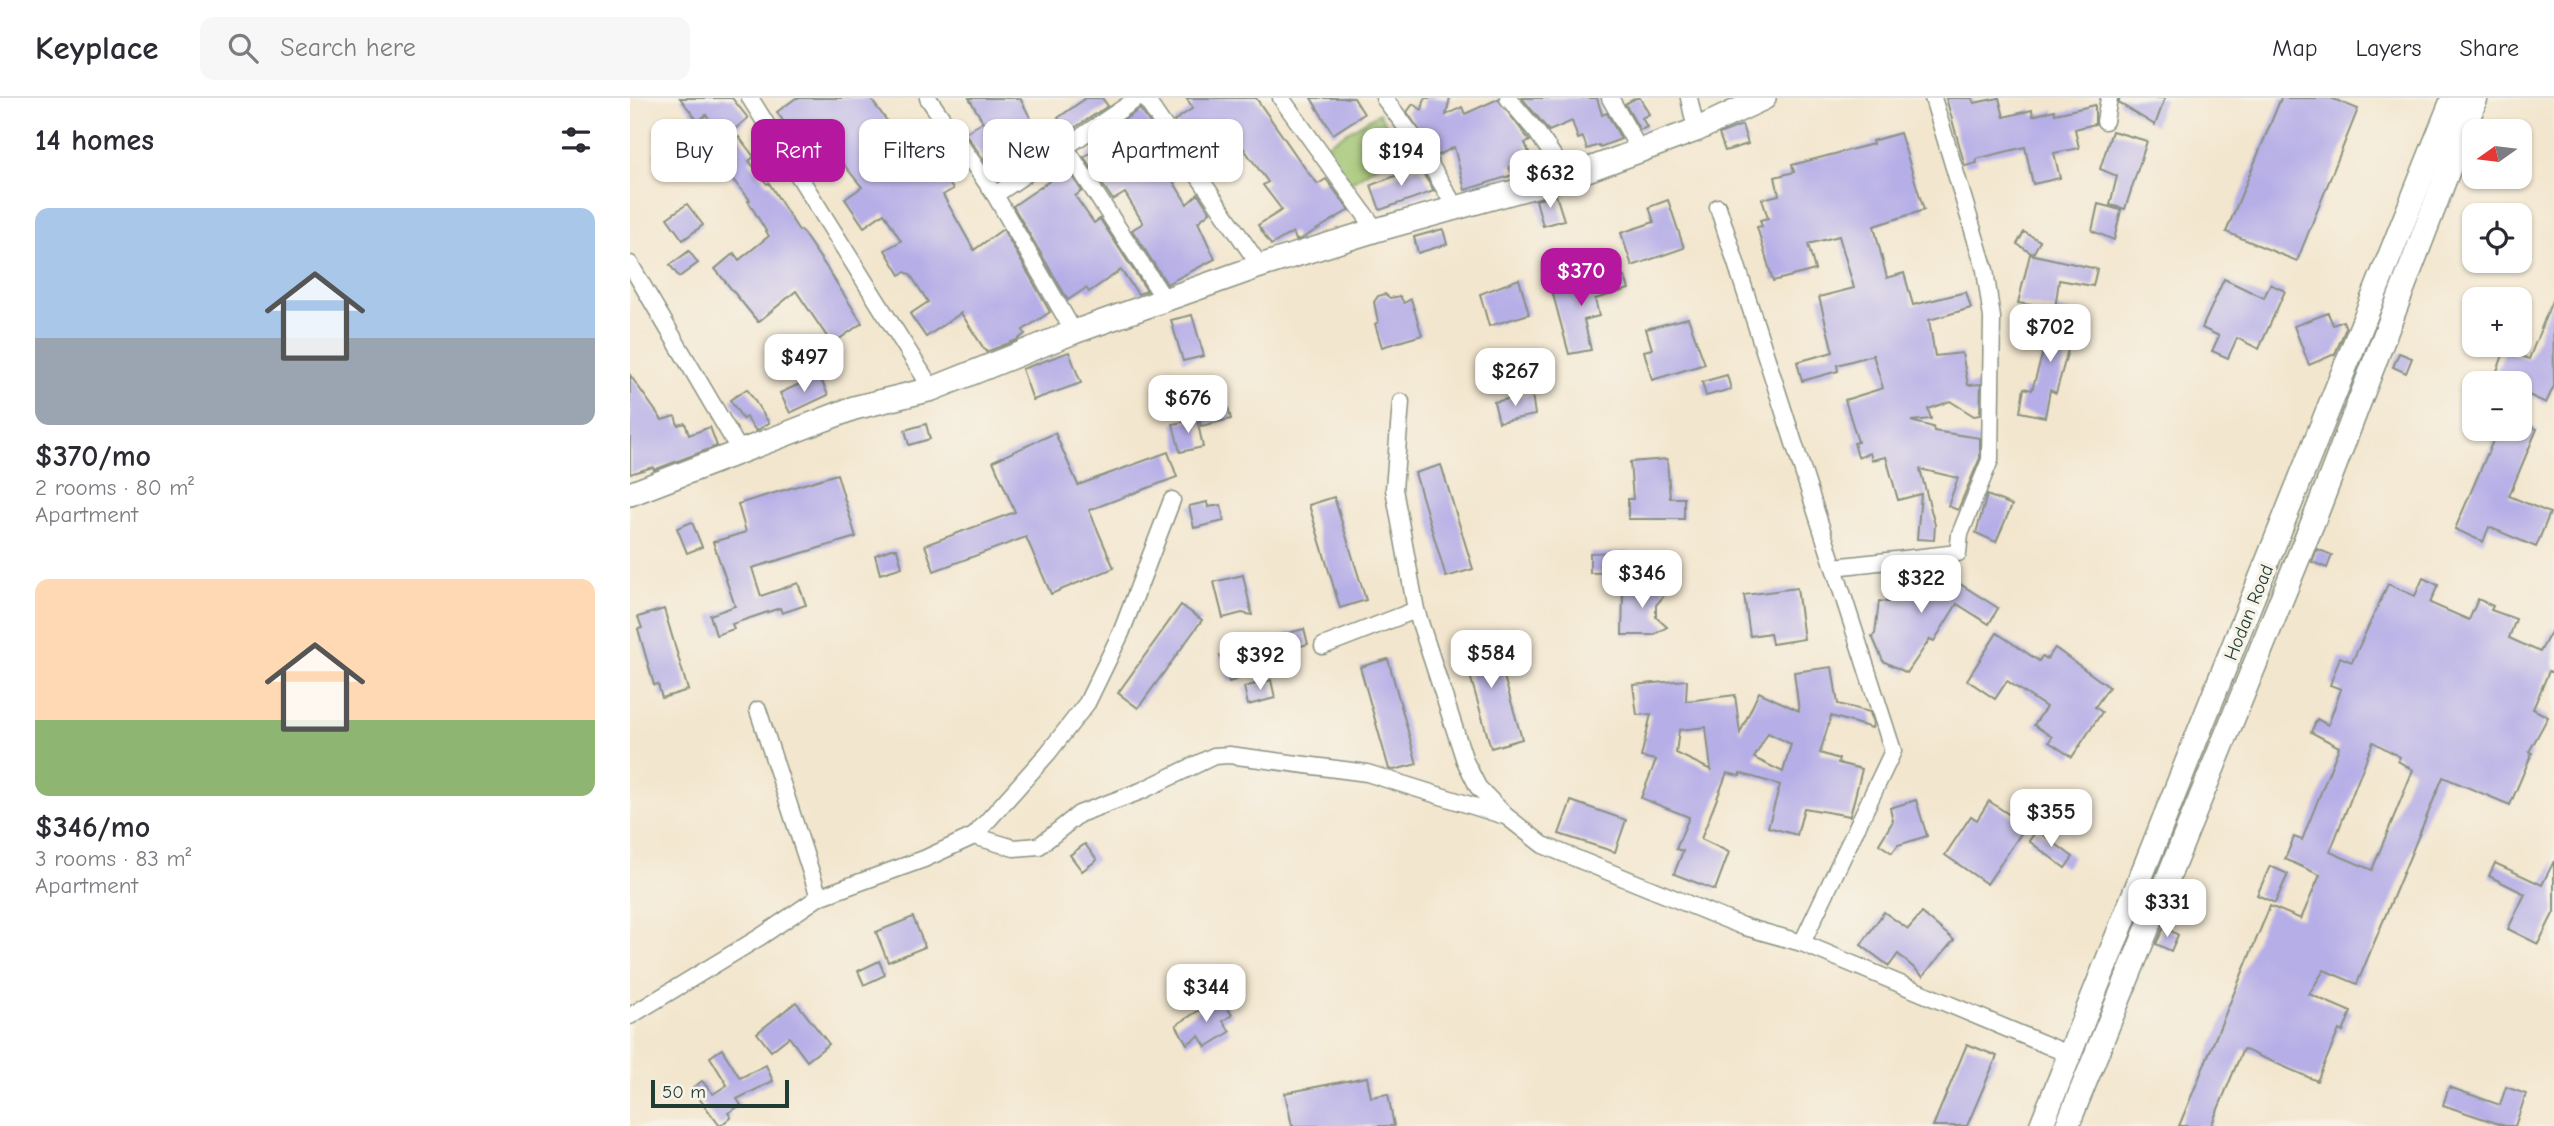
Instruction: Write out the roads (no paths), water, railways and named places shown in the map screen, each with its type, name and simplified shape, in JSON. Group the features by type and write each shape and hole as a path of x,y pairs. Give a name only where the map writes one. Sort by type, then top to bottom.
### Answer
{"main road":[{"path":"630,494 854,408 932,388 1074,332 1260,266 1376,230 1568,177 1696,130 1764,98"},
{"name":"Hodan Road","path":"2041,1126 2453,98"},
{"name":"Hodan Road","path":"2067,1126 2317,512 2476,98"}],"street":[{"path":"750,98 932,388"},
{"path":"928,98 995,195 1074,332"},
{"path":"1074,142 1138,98"},
{"path":"1145,98 1260,266"},
{"path":"1281,98 1376,230"},
{"path":"1384,98 1415,139 1456,208"},
{"path":"1508,98 1536,131 1568,177"},
{"path":"1610,98 1640,151"},
{"path":"1689,98 1696,130"},
{"path":"1834,567 1958,553 1960,534 1990,460 1992,318 1985,270 1933,98"},
{"path":"2105,121 2109,98"},
{"path":"1074,160 1165,300"},
{"path":"995,195 1015,182"},
{"path":"1718,207 1893,751 1801,943"},
{"path":"630,264 740,451"},
{"path":"1401,402 1394,489 1416,610 1465,761 1478,787 1506,816 1543,845 1742,926 1801,943 2068,1054"},
{"path":"630,1016 760,937 819,897 924,859 974,836 1040,763 1087,703 1121,633 1172,500"},
{"path":"1323,646 1416,610"},
{"path":"758,710 819,897"},
{"path":"974,836 1014,848 1039,846 1079,814 1141,791 1214,756 1229,755 1367,773 1506,816"}]}
